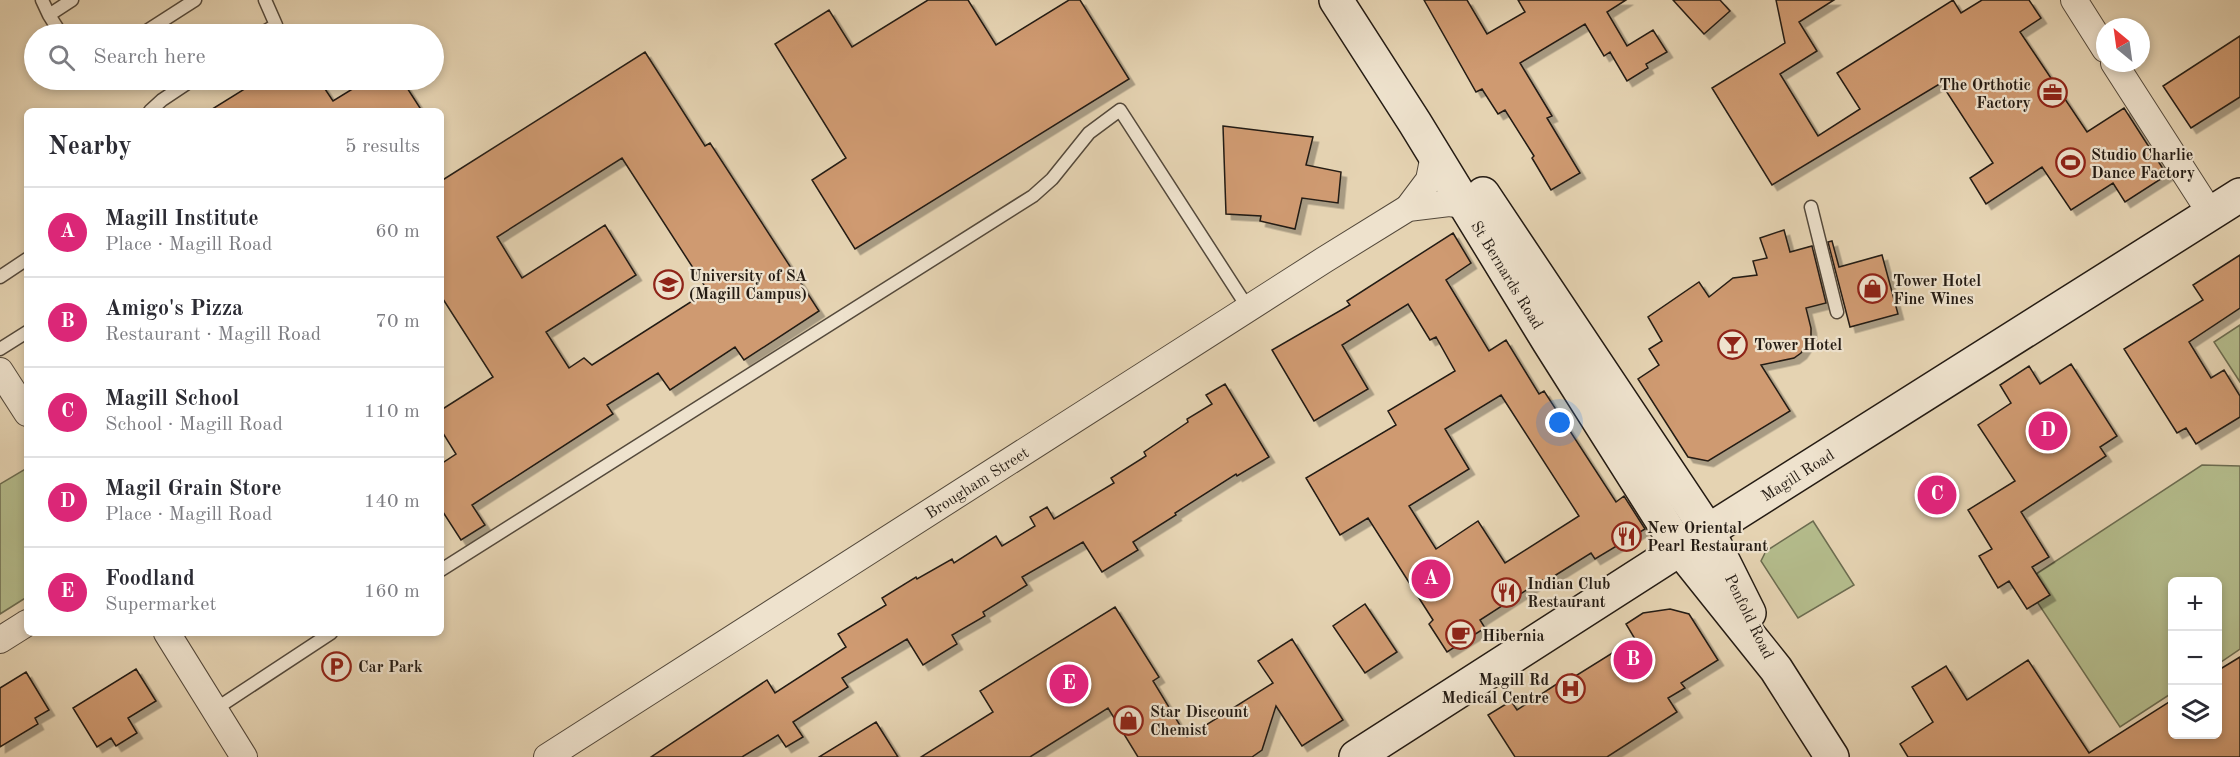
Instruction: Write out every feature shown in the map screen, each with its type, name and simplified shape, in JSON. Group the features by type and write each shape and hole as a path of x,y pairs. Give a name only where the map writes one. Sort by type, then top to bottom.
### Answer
{"main road":[{"name":"St Bernards Road","path":"1336,0 1680,549"},
{"name":"St Bernards Road","path":"1361,0 1469,174 1708,531"},
{"name":"Magill Road","path":"1360,756 1708,531 2240,195"},
{"name":"Penfold Road","path":"1708,531 1776,669"},
{"name":"Penfold Road","path":"1680,549 1776,669 1832,757"}],"street":[{"path":"2074,0 2096,35"},
{"path":"2120,72 2211,214"},
{"name":"Brougham Street","path":"547,757 1408,208 1429,180 1434,155"},
{"name":"Brougham Street","path":"1408,208 1449,203 1465,205"},
{"path":"0,371 24,408"},
{"path":"0,640 24,625"},
{"path":"168,636 244,757"}],"lane":[{"path":"42,0 55,24"},
{"path":"49,15 72,0"},
{"path":"158,24 195,0"},
{"path":"266,0 276,24"},
{"path":"153,108 176,90"},
{"path":"444,568 1033,196 1052,178 1089,132 1120,110 1248,308"},
{"path":"1811,207 1837,312"},
{"path":"0,277 24,261"},
{"path":"0,349 24,334"},
{"path":"214,710 326,636"}],"green space":[{"path":"2240,325 2240,382 2214,342"},
{"path":"2202,465 2240,466 2240,649 2222,661 2222,577 2168,577 2168,696 2120,727 2024,582"},
{"path":"24,470 24,599 0,614 0,484"},
{"path":"1813,521 1854,585 1798,618 1761,561 1766,551"}],"building":[{"path":"928,0 968,0 996,45 1069,0 1080,0 1129,79 855,249 812,180 846,158 775,44 829,10 852,47"},
{"path":"1424,0 1467,0 1487,34 1525,12 1518,0 1626,0 1607,12 1627,46 1653,30 1667,52 1646,64 1648,68 1627,81 1610,52 1604,56 1585,24 1520,63 1552,116 1547,118 1580,173 1551,190 1532,158 1534,156 1505,110 1498,114 1482,89 1476,92"},
{"path":"1673,0 1720,0 1730,11 1704,34"},
{"path":"1776,0 1834,0 1799,22 1817,51 1780,74 1818,136 1860,109 1837,73 1953,0 1961,13 1982,0 2029,0 2041,18 2020,32 2087,132 2124,108 2167,175 2125,202 2113,183 2071,210 2042,167 1986,204 1970,178 1993,163 1941,83 1772,185 1712,88 1785,43"},
{"path":"2240,36 2240,97 2191,128 2163,86"},
{"path":"645,52 705,146 710,143 819,311 744,360 735,347 670,390 658,373 607,405 613,414 472,505 485,525 461,540 444,514 444,462 456,454 444,435 444,408 493,377 444,301 444,179","holes":["622,158 708,291 592,365 584,358 569,368 546,332 636,275 605,225 522,278 497,237"]},
{"path":"243,90 326,90 333,101 351,90 408,90 420,108 214,108"},
{"path":"1223,126 1313,137 1306,165 1341,172 1338,203 1302,198 1295,229 1260,221 1261,216 1226,214"},
{"name":"Tower Hotel","path":"1784,230 1790,252 1812,246 1826,303 1806,308 1811,338 1801,353 1794,358 1761,365 1790,411 1708,461 1688,457 1638,379 1659,365 1649,349 1662,341 1648,317 1699,282 1709,297 1733,278 1757,275 1753,261 1767,258 1760,238"},
{"path":"1453,233 1471,263 1446,280 1489,351 1506,340 1539,394 1544,391 1616,502 1624,496 1645,529 1595,559 1591,553 1543,583 1542,580 1480,620 1485,628 1447,652 1429,624 1433,620 1368,518 1340,535 1306,478 1396,425 1388,411 1455,371 1436,337 1430,340 1408,304 1342,345 1368,389 1314,421 1272,350 1350,305 1347,301","holes":["1501,395 1579,516 1505,563 1478,521 1436,549 1409,506 1469,469 1445,429"]},
{"name":"Tower Hotel Fine Wines","path":"1832,241 1839,267 1882,255 1898,314 1850,327 1828,242"},
{"path":"2240,255 2240,308 2189,342 2211,378 2224,370 2240,396 2240,417 2196,444 2186,428 2177,433 2124,349 2203,300 2193,285"},
{"path":"2071,364 2117,436 2100,447 2106,456 2021,512 2049,557 2032,567 2050,595 2027,609 2009,581 1998,588 1979,556 1992,549 1968,510 2015,481 1978,425 2011,403 2000,385 2029,366 2040,384"},
{"path":"1225,384 1269,457 1237,476 1236,474 1133,542 1138,550 1102,572 1083,542 1022,577 1027,585 983,612 985,616 952,635 957,644 923,665 907,639 842,678 848,687 793,722 803,737 786,747 778,735 742,757 651,757 767,680 775,693 846,647 838,634 886,605 882,598 916,577 917,579 952,559 954,563 996,536 1002,546 1035,526 1030,517 1047,507 1054,519 1114,483 1111,478 1146,456 1144,452 1188,422 1187,419 1212,404 1206,395"},
{"path":"1365,604 1397,652 1365,673 1333,626"},
{"path":"1115,607 1159,677 1153,681 1187,737 1273,683 1258,661 1292,639 1343,720 1302,746 1276,706 1262,750 1252,757 1138,757 1108,708 1030,757 921,757 993,712 980,691"},
{"path":"1670,609 1689,614 1718,660 1681,683 1685,688 1668,698 1677,712 1607,757 1515,757 1488,715 1511,701 1517,710 1572,674 1574,677 1635,639 1626,624 1643,613"},
{"path":"2240,657 2240,757 1908,757 1900,744 1933,722 1912,687 1946,666 1967,700 2028,660 2089,753 2168,703 2168,739 2222,739 2222,668"},
{"path":"136,669 156,701 128,718 137,733 116,746 111,738 97,747 73,708"},
{"path":"26,672 49,710 35,718 38,724 0,747 0,688"},
{"path":"876,722 898,757 819,757"}],"place":[{"name":"The Orthotic Factory","path":"2052,93"},
{"name":"Studio Charlie Dance Factory","path":"2070,163"},
{"name":"University of SA (Magill Campus)","path":"668,284"},
{"name":"Tower Hotel Fine Wines","path":"1872,289"},
{"name":"Tower Hotel","path":"1733,344"},
{"name":"Magil Grain Store","path":"2048,431"},
{"name":"Magill School","path":"1937,495"},
{"name":"New Oriental Pearl Restaurant","path":"1626,536"},
{"name":"Magill Institute","path":"1431,579"},
{"name":"Indian Club Restaurant","path":"1506,592"},
{"name":"Hibernia","path":"1461,635"},
{"name":"Amigo's Pizza","path":"1633,660"},
{"name":"Car Park","path":"337,666"},
{"name":"Foodland","path":"1069,684"},
{"name":"Magill Rd Medical Centre","path":"1570,688"},
{"name":"Star Discount Chemist","path":"1129,720"}]}
